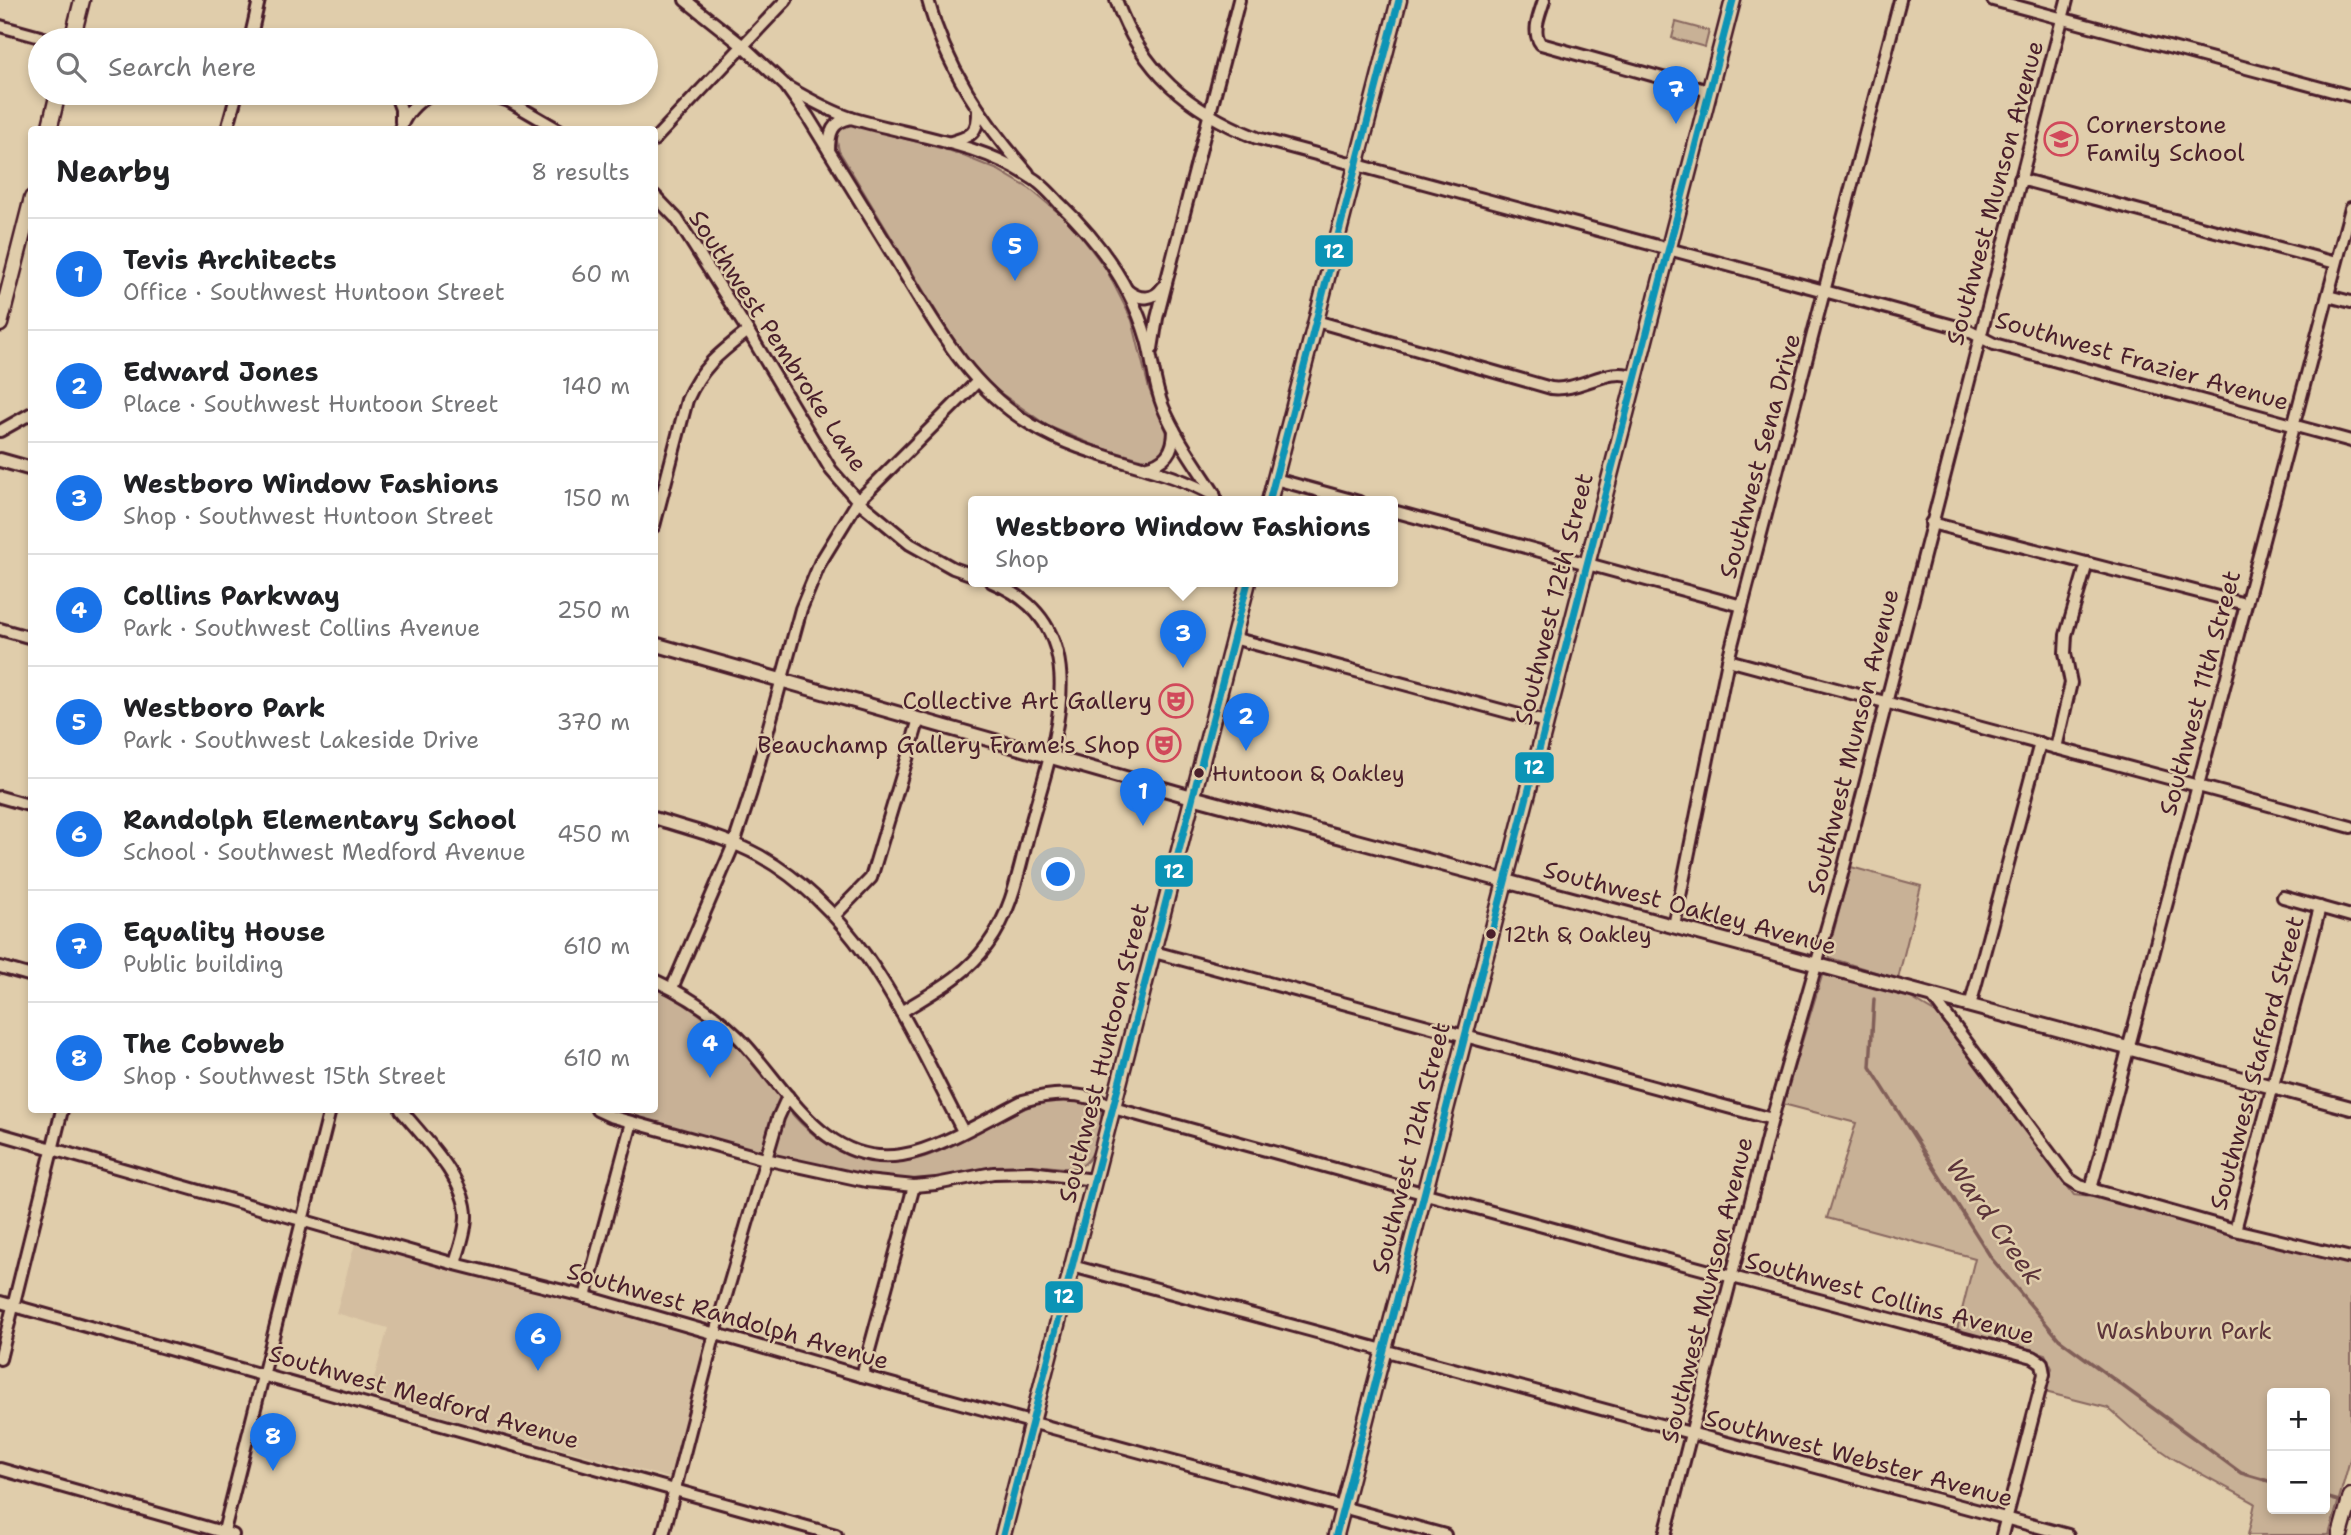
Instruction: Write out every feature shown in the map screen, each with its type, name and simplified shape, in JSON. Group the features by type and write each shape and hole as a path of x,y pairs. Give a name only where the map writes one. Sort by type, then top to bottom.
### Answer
{"main road":[{"path":"75,28 82,0"},
{"path":"1271,496 1399,0"},
{"name":"Southwest 12th Street","path":"1336,1535 1733,0"},
{"path":"50,126 55,105"},
{"path":"0,324 28,214"},
{"name":"Southwest Huntoon Street","path":"1003,1535 1247,587"},
{"path":"2341,1531 2351,1496"}],"street":[{"path":"253,28 259,0"},
{"path":"685,0 743,46 786,86 830,152 940,331 977,382 990,395 1031,425 1060,441 1186,481 1212,496"},
{"path":"658,136 786,0"},
{"path":"928,0 955,70 978,109 1032,178 1093,238 1125,288 1143,328 1158,393 1174,429 1215,496"},
{"name":"Southwest Frazier Avenue","path":"1116,0 1132,37 1173,88 1210,116 1257,138 1825,290 1965,329 1994,344 2351,440"},
{"path":"1151,358 1154,334 1239,0"},
{"path":"1544,0 1536,31 1537,40 1546,46 1709,91"},
{"name":"Southwest Sena Drive","path":"1674,926 1728,660 1900,0"},
{"path":"1993,0 2351,96"},
{"name":"Southwest Munson Avenue","path":"1665,1535 2067,0"},
{"path":"0,26 28,34"},
{"path":"786,86 852,118 948,143 997,160 1032,178"},
{"path":"228,126 234,105"},
{"path":"400,105 400,126"},
{"path":"401,126 415,105"},
{"path":"514,105 552,126"},
{"path":"948,143 970,136 976,127 978,109"},
{"path":"830,152 829,139 834,126 842,120 852,118"},
{"path":"2020,179 2336,262"},
{"name":"Southwest Pembroke Lane","path":"658,199 677,219 831,470 858,501 917,548 968,573"},
{"name":"Southwest 11th Street","path":"2091,1189 2351,208"},
{"path":"1125,288 1131,294 1147,298 1157,295 1167,282"},
{"path":"2328,296 2351,302"},
{"path":"1316,321 1551,388 1567,389 1619,373 1635,377"},
{"path":"658,511 687,400 694,385 704,368 748,331"},
{"path":"672,989 734,844 810,585 858,501 977,382"},
{"path":"0,432 28,415"},
{"path":"1141,468 1156,465 1165,459 1172,447 1174,429"},
{"path":"0,460 28,468"},
{"path":"1275,479 1337,496"},
{"path":"1398,512 1742,606"},
{"path":"1931,523 2245,604"},
{"path":"2056,748 2071,684 2065,653 2066,635 2087,563"},
{"path":"901,1012 949,983 973,964 998,929 1015,880 1050,755 1061,698 1061,666 1057,650 1053,638 1033,609 1003,587"},
{"path":"0,629 28,637"},
{"path":"1233,638 1545,722"},
{"name":"Southwest Oakley Avenue","path":"658,645 1192,797 2351,1108"},
{"path":"1728,660 2351,827"},
{"path":"835,915 871,878 919,719"},
{"path":"1970,1006 2040,743"},
{"path":"0,797 28,805"},
{"path":"658,819 734,844 779,868 835,915 885,982 962,1131"},
{"path":"2283,897 2351,916"},
{"name":"Southwest Stafford Street","path":"2235,1230 2320,907"},
{"path":"1154,952 1772,1119"},
{"path":"0,967 28,974"},
{"name":"Southwest Collins Avenue","path":"658,982 714,1016 738,1037 822,1134 850,1150 900,1155 915,1152 1023,1101 1052,1094 1089,1097 1101,1100 1113,1108 2033,1357 2042,1363 2044,1374 2006,1519"},
{"path":"1932,996 2069,1179 2080,1186 2235,1230 2351,1258"},
{"path":"663,1535 715,1333 765,1159 788,1096"},
{"path":"0,1359 61,1113"},
{"path":"0,1469 227,1534 263,1374 329,1113"},
{"path":"403,1113 453,1175 465,1202 466,1221 455,1264"},
{"path":"606,1113 765,1159 866,1181 915,1186 1007,1172 1052,1174 1094,1180"},
{"path":"585,1297 632,1122"},
{"name":"Southwest Randolph Avenue","path":"0,1134 455,1264 585,1297 862,1376 1445,1535"},
{"path":"862,1376 915,1186"},
{"name":"Southwest Webster Avenue","path":"1072,1266 2068,1535"},
{"name":"Southwest Medford Avenue","path":"0,1302 836,1535"},
{"path":"2001,1535 2006,1519"}],"shaded area":[{"path":"356,1240 702,1336 706,1345 675,1467 669,1478 369,1396 388,1328 336,1313"}],"green space":[{"path":"1676,22 1709,31 1705,47 1672,38"},
{"path":"850,124 951,151 998,170 1030,189 1071,223 1106,269 1132,320 1149,389 1168,435 1163,451 1149,461 1101,448 1048,426 999,392 978,373 951,336 839,151 836,136 843,127"},
{"path":"1851,867 1921,886 1898,979 1830,958 1828,952"},
{"name":"Washburn Park","path":"1825,974 1904,994 1936,1013 2074,1195 2110,1199 2351,1263 2351,1456 2329,1535 2248,1535 2255,1503 2174,1459 2135,1432 2108,1408 2045,1392 2052,1368 2045,1354 1957,1330 1975,1258 1827,1218 1856,1123 1783,1104 1822,976"},
{"path":"658,990 698,1013 736,1044 759,1068 789,1110 807,1129 821,1140 853,1156 888,1162 924,1157 1034,1104 1049,1101 1078,1101 1095,1105 1101,1109 1102,1117 1089,1159 1072,1168 1017,1166 912,1179 837,1170 763,1154 623,1113 658,1113"}],"waterway":[{"name":"Ward Creek","path":"1874,999 1870,1067 1992,1259 2059,1339 2241,1473 2267,1481"},
{"name":"Ward Creek","path":"2330,1498 2346,1503"}],"transit line":[{"name":"12","path":"1271,496 1399,0"},
{"name":"12","path":"1336,1535 1733,0"},
{"name":"12","path":"1003,1535 1247,587"}],"place":[{"name":"Equality House","path":"1676,124"},
{"name":"Cornerstone Family School","path":"2061,139"},
{"name":"Westboro Park","path":"1015,281"},
{"name":"Westboro Window Fashions","path":"1183,668"},
{"name":"Collective Art Gallery","path":"1176,701"},
{"name":"Beauchamp Gallery Frame's Shop","path":"1164,745"},
{"name":"Edward Jones","path":"1246,751"},
{"name":"Huntoon & Oakley","path":"1199,773"},
{"name":"Tevis Architects","path":"1143,826"},
{"name":"12th & Oakley","path":"1491,934"},
{"name":"Collins Parkway","path":"710,1078"},
{"name":"Randolph Elementary School","path":"538,1371"},
{"name":"The Cobweb","path":"273,1471"}]}
